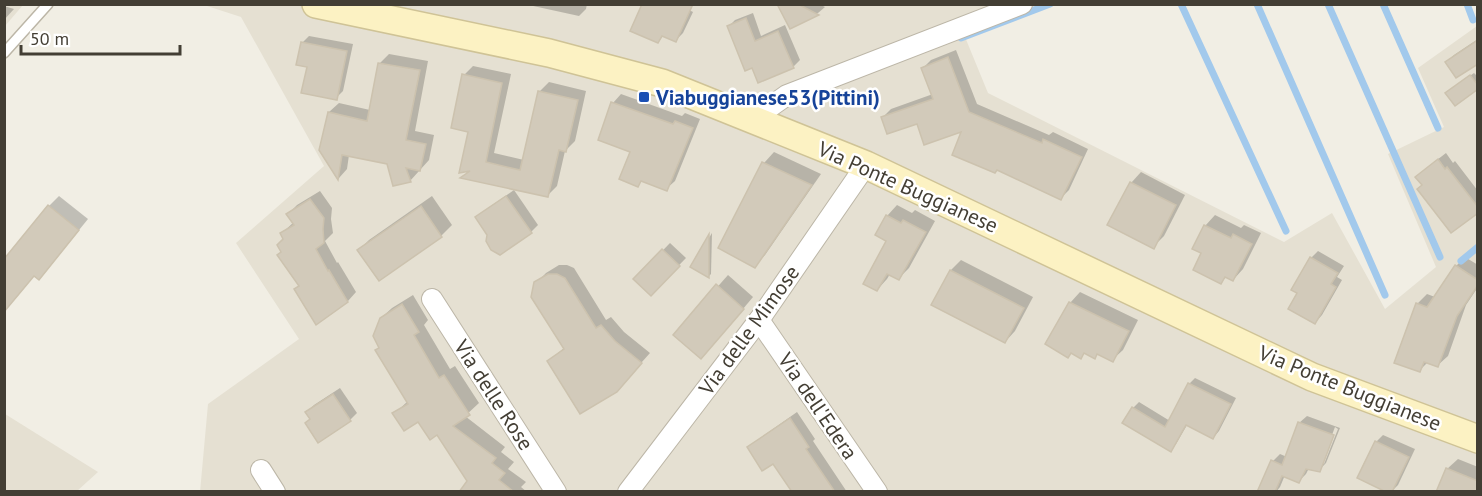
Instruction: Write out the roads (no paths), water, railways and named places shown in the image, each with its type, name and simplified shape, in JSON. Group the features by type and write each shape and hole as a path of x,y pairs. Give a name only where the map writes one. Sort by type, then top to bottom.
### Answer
{"main road":[{"name":"Via Ponte Buggianese","path":"316,4 549,53 662,83 866,165 1312,377 1478,439"}],"street":[{"path":"753,119 787,95 1022,4"},
{"name":"Via delle Mimose","path":"628,492 759,320 866,165"},
{"name":"Via delle Rose","path":"432,299 556,492"},
{"name":"Via dell'Edera","path":"759,320 876,492"},
{"path":"261,470 275,492"}],"lane":[{"path":"4,53 48,4"}],"waterway":[{"path":"961,38 1050,4"},
{"path":"1181,4 1286,231"},
{"path":"1257,4 1385,295"},
{"path":"1328,4 1440,257"},
{"path":"1383,4 1438,128"},
{"path":"1467,4 1473,20"},
{"path":"1461,261 1478,247"}],"place":[{"name":"Viabuggianese53(Pittini)","path":"644,97"}]}
